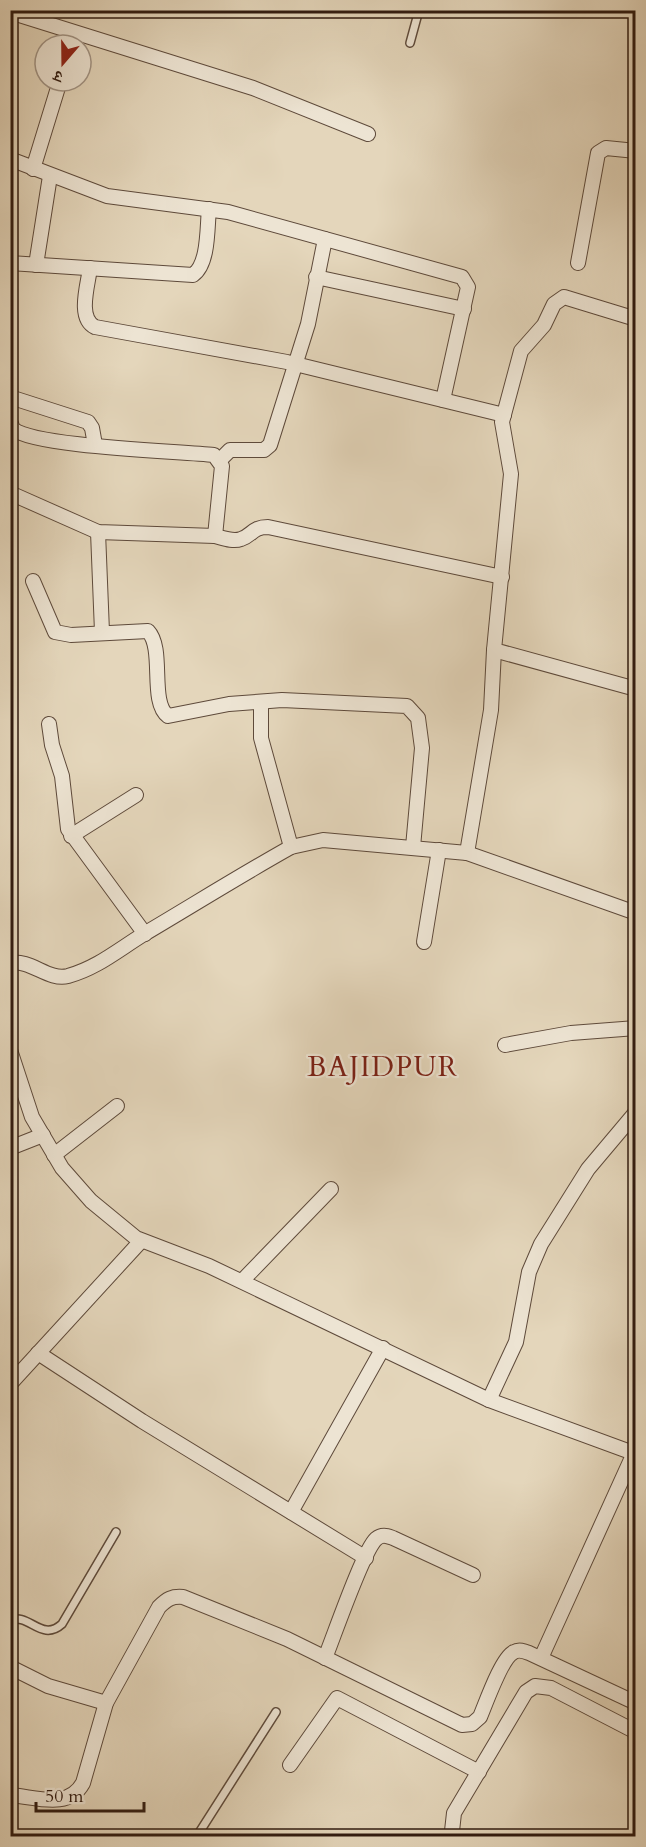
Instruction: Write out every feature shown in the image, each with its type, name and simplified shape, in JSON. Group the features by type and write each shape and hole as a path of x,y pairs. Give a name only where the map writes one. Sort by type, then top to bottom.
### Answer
{"street":[{"path":"10,12 60,33"},
{"path":"93,44 253,88 368,135"},
{"path":"33,169 56,93"},
{"path":"578,263 598,153 606,148 636,151"},
{"path":"10,159 107,196 228,212 462,277 468,287 443,400"},
{"path":"36,266 50,176"},
{"path":"10,263 193,275 199,271 202,262 209,209"},
{"path":"220,460 230,450 267,449 297,364 310,315 325,239"},
{"path":"90,268 85,314 89,324 95,327 297,364 504,416"},
{"path":"316,277 464,309"},
{"path":"467,853 491,710 494,650 511,474 503,428 504,416 521,351 544,325 559,300 564,297 636,319"},
{"path":"10,397 88,422 92,428 94,445"},
{"path":"10,421 13,429 26,435 94,445 214,455 220,460 222,466 215,536"},
{"path":"13,497 98,532 215,536 239,540 253,530 268,526 502,577"},
{"path":"98,532 102,632"},
{"path":"33,580 50,626 55,632 71,635 142,630 152,636 162,707 168,716 183,715 230,704 282,700 401,705 414,712 418,718 422,748 412,847"},
{"path":"494,650 636,689"},
{"path":"261,702 261,738 291,847"},
{"path":"49,724 52,746 62,776 68,829 71,836 146,933"},
{"path":"71,836 136,795"},
{"path":"10,963 19,962 54,976 65,977 111,958 146,933 291,847 323,840 467,853 636,913"},
{"path":"424,942 440,850"},
{"path":"505,1045 581,1032 636,1028"},
{"path":"10,1050 32,1117 54,1155 91,1201 141,1241 242,1281 489,1400 635,1453 541,1658"},
{"path":"54,1155 117,1106"},
{"path":"489,1400 516,1342 529,1272 541,1244 588,1169 636,1112"},
{"path":"10,1148 43,1135"},
{"path":"242,1281 331,1189"},
{"path":"10,1383 141,1241"},
{"path":"291,1512 383,1348"},
{"path":"38,1353 366,1558"},
{"path":"325,1658 372,1544 383,1535 473,1575"},
{"path":"10,1795 62,1800 78,1792 83,1783 106,1703 159,1607 166,1599 175,1596 183,1597 287,1639 462,1725 472,1724 480,1717 512,1652 519,1650 636,1703"},
{"path":"10,1667 48,1686 106,1703"},
{"path":"455,1836 452,1831 454,1813 526,1692 535,1686 551,1688 636,1732"},
{"path":"290,1765 337,1698 479,1772"}],"lane":[{"path":"410,43 419,10"},
{"path":"10,1621 21,1619 43,1630 56,1629 62,1624 116,1532"},
{"path":"197,1836 276,1712"}],"district":[{"name":"BAJIDPUR","path":"383,1066"}]}
